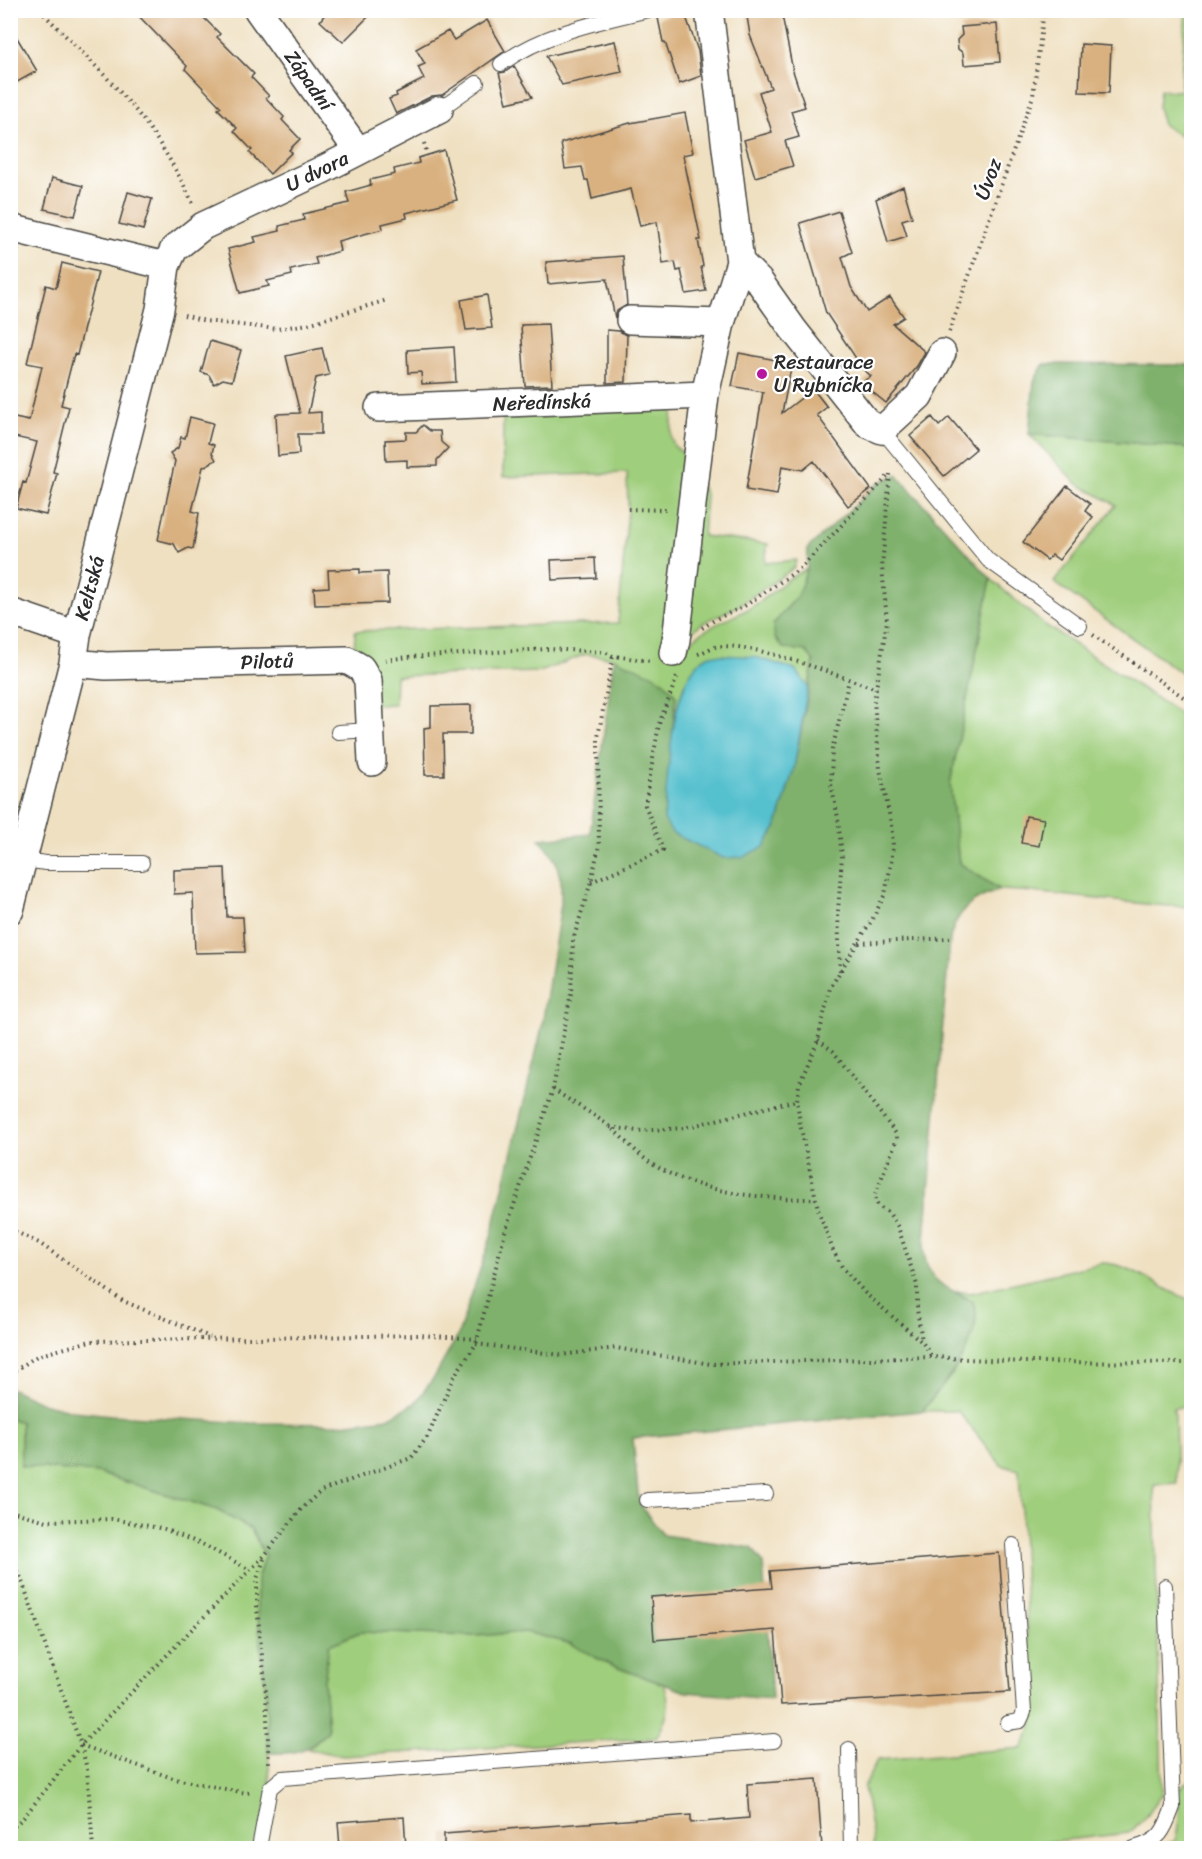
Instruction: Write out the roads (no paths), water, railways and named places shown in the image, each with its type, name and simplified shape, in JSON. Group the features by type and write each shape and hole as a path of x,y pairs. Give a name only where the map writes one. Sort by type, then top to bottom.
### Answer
{"street":[{"name":"Západní","path":"258,10 358,151"},
{"path":"683,655 692,511 705,395 721,323 740,262 709,10"},
{"name":"U dvora","path":"166,266 174,249 203,226 439,110"},
{"path":"10,228 166,266"},
{"path":"740,262 759,281 793,329 868,424 882,430 919,396 942,353"},
{"name":"Keltská","path":"10,910 74,663 77,635 160,309 166,266"},
{"path":"630,320 721,323"},
{"name":"Neředínská","path":"379,408 705,395"},
{"path":"10,612 77,635"},
{"name":"Pilotů","path":"74,663 106,666 338,659 352,662 361,668 368,680 371,730"},
{"path":"371,730 372,762"}],"lane":[{"path":"501,64 518,52 586,25 649,10"},
{"name":"U dvora","path":"439,110 477,83"},
{"path":"882,430 988,560 1080,626"},
{"path":"338,732 371,730"},
{"path":"23,860 46,863 142,863"},
{"path":"647,1500 766,1494"},
{"path":"1008,1723 1020,1721 1024,1712 1013,1545"},
{"path":"1134,1848 1151,1844 1165,1829 1173,1807 1175,1750 1165,1586"},
{"path":"259,1848 270,1788 282,1778 774,1741"},
{"path":"849,1749 851,1848"}],"water":[{"path":"713,655 755,657 796,670 808,687 794,768 776,828 764,847 743,857 723,858 672,833 664,819 669,755 678,705 685,684 695,667 708,656"}],"place":[{"name":"Restaurace U Rybníčka","path":"762,374"}]}
